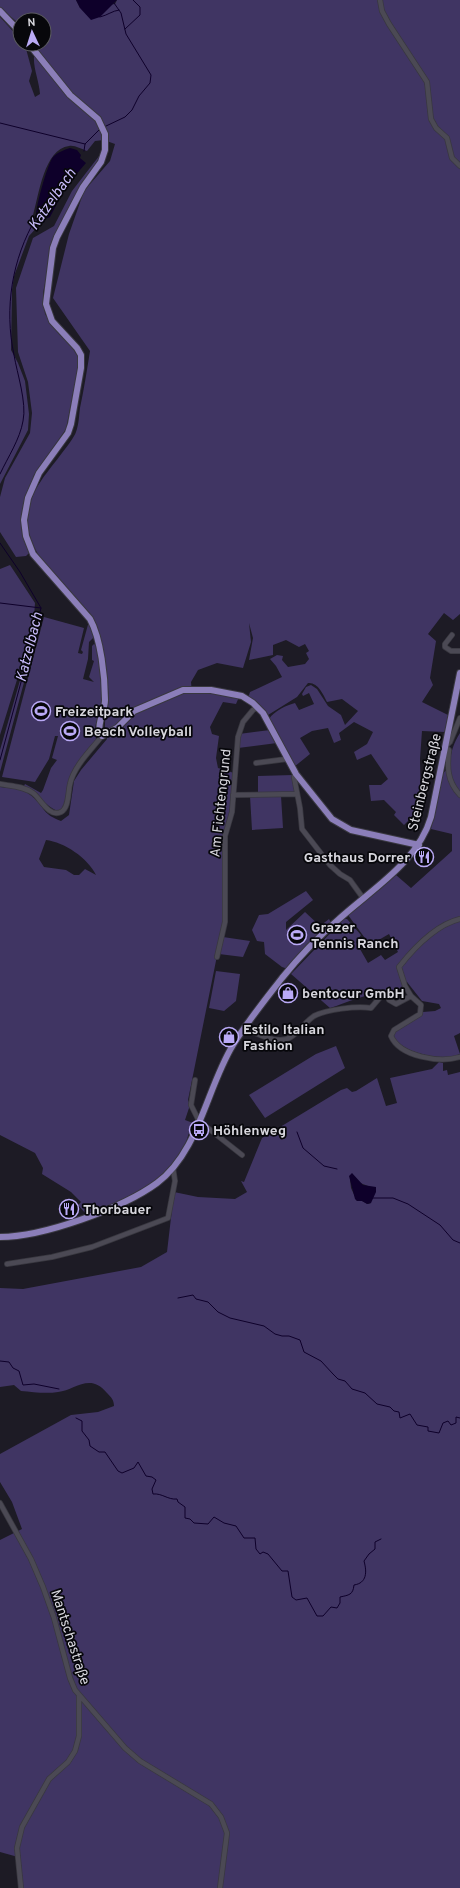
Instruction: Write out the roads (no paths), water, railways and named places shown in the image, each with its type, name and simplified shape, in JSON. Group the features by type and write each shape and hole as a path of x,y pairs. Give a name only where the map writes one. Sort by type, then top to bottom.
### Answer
{"main road":[{"path":"0,11 12,24"},
{"path":"35,52 70,96 101,123 105,134 105,150 101,162 83,187 62,226 53,248 46,304 52,321 77,348 81,355 81,368 68,434 39,473 28,498 24,520 26,536 33,554 90,618 95,627 101,662 105,701 100,729 102,736 117,728 134,711 183,690 211,690 242,696 258,707 267,718 296,774 322,808 338,823 369,835 419,845"},
{"name":"Steinbergstraße","path":"0,1237 33,1234 93,1214 146,1190 158,1183 172,1168 187,1148 221,1068 233,1045 283,977 318,938 403,862 419,845 426,833 430,821 460,673"}],"street":[{"path":"380,0 382,11 389,24 427,82 431,119 436,128 447,138 452,158 460,166"},
{"path":"452,635 445,644 445,647 451,651 460,652"},
{"name":"Am Fichtengrund","path":"217,957 225,922 224,849 225,836 232,812 239,730 248,716 258,707"},
{"path":"460,718 450,742 445,747 448,750 448,772 450,782 460,794"},
{"path":"0,784 26,789 34,794 52,812 57,814 62,812 66,806 70,782 74,773 102,736"},
{"path":"256,763 287,759"},
{"path":"296,774 294,777 302,829 330,865 350,880 363,898"},
{"path":"233,795 297,794"},
{"path":"460,919 437,930 418,946 399,967 405,986 411,996 421,1005 422,1009 420,1014 394,1030 391,1036 394,1043 402,1050 440,1060 460,1057"},
{"path":"245,1028 263,1036 280,1040 288,1039 310,1020 323,1013 362,1006 371,1008 382,995 387,995 389,1000 396,1004 411,996"},
{"path":"195,1080 191,1105 198,1121 242,1155"},
{"path":"7,1264 52,1257 92,1247 168,1218 175,1181 172,1168"},
{"name":"Mantschastraße","path":"0,1502 32,1559 54,1618 70,1678 79,1695 126,1748 140,1761 197,1794 217,1810 226,1830 220,1888"},
{"path":"21,1888 17,1848 22,1828 49,1779 68,1762 78,1744 80,1708 79,1695"},
{"path":"80,1708 87,1703"}],"water":[{"path":"76,0 117,0 100,17 91,20 80,8"},
{"path":"70,148 77,150 81,155 80,158 86,163 67,185 50,217 45,219 44,223 41,223 37,218 36,210 48,168 53,157 59,152"},
{"path":"352,1173 363,1185 376,1187 376,1192 371,1203 367,1204 355,1199 349,1176"}],"waterway":[{"path":"125,29 140,15 140,7 133,0"},
{"name":"Katzelbach","path":"104,127 125,117 132,110 139,96 150,83 151,75 126,34 121,13 114,3"},
{"path":"100,17 119,10"},
{"path":"0,123 85,144"},
{"name":"Katzelbach","path":"84,151 85,144 99,130"},
{"name":"Katzelbach","path":"0,474 17,441 24,414 23,397 11,337 10,302 12,284 21,250 36,218"},
{"name":"Katzelbach","path":"0,543 20,572 41,608 0,760"},
{"path":"0,603 41,608"},
{"path":"297,1132 303,1148 324,1166 337,1169"},
{"path":"372,1198 393,1198 408,1204 440,1225 453,1240 460,1243"},
{"path":"178,1298 193,1295 196,1299 208,1302 218,1312 230,1318 264,1326 275,1334 289,1336 300,1340 304,1352 321,1361 338,1379 345,1381 352,1389 365,1393 377,1404 390,1407 394,1411 399,1412 400,1418 410,1414 417,1425 428,1427 428,1431 439,1433 443,1423 448,1421 451,1425 456,1423 456,1417 460,1418"},
{"path":"0,1361 9,1362 13,1368 19,1371 23,1385 34,1384 59,1389"},
{"path":"76,1418 82,1421 82,1431 89,1440 90,1446 99,1452 105,1452 118,1471 122,1473 134,1468 138,1462 146,1476 152,1477 156,1480 152,1489 153,1494 159,1494 177,1499 178,1502 185,1507 185,1518 190,1519 194,1523 208,1524 214,1517 224,1523 236,1526 244,1538 255,1538 256,1549 260,1554 263,1552 268,1554 282,1571 288,1571 292,1597 296,1600 307,1598 317,1616 323,1616 331,1607 337,1608 340,1603 340,1597 352,1593 354,1585 358,1584 364,1579 366,1573 364,1561 375,1549 375,1542 381,1539"}],"place":[{"name":"Freizeitpark","path":"41,711"},
{"name":"Beach Volleyball","path":"70,731"},
{"name":"Gasthaus Dorrer","path":"424,857"},
{"name":"Grazer Tennis Ranch","path":"297,935"},
{"name":"bentocur GmbH","path":"288,993"},
{"name":"Estilo Italian Fashion","path":"229,1037"},
{"name":"Höhlenweg","path":"199,1130"},
{"name":"Thorbauer","path":"69,1209"}]}
